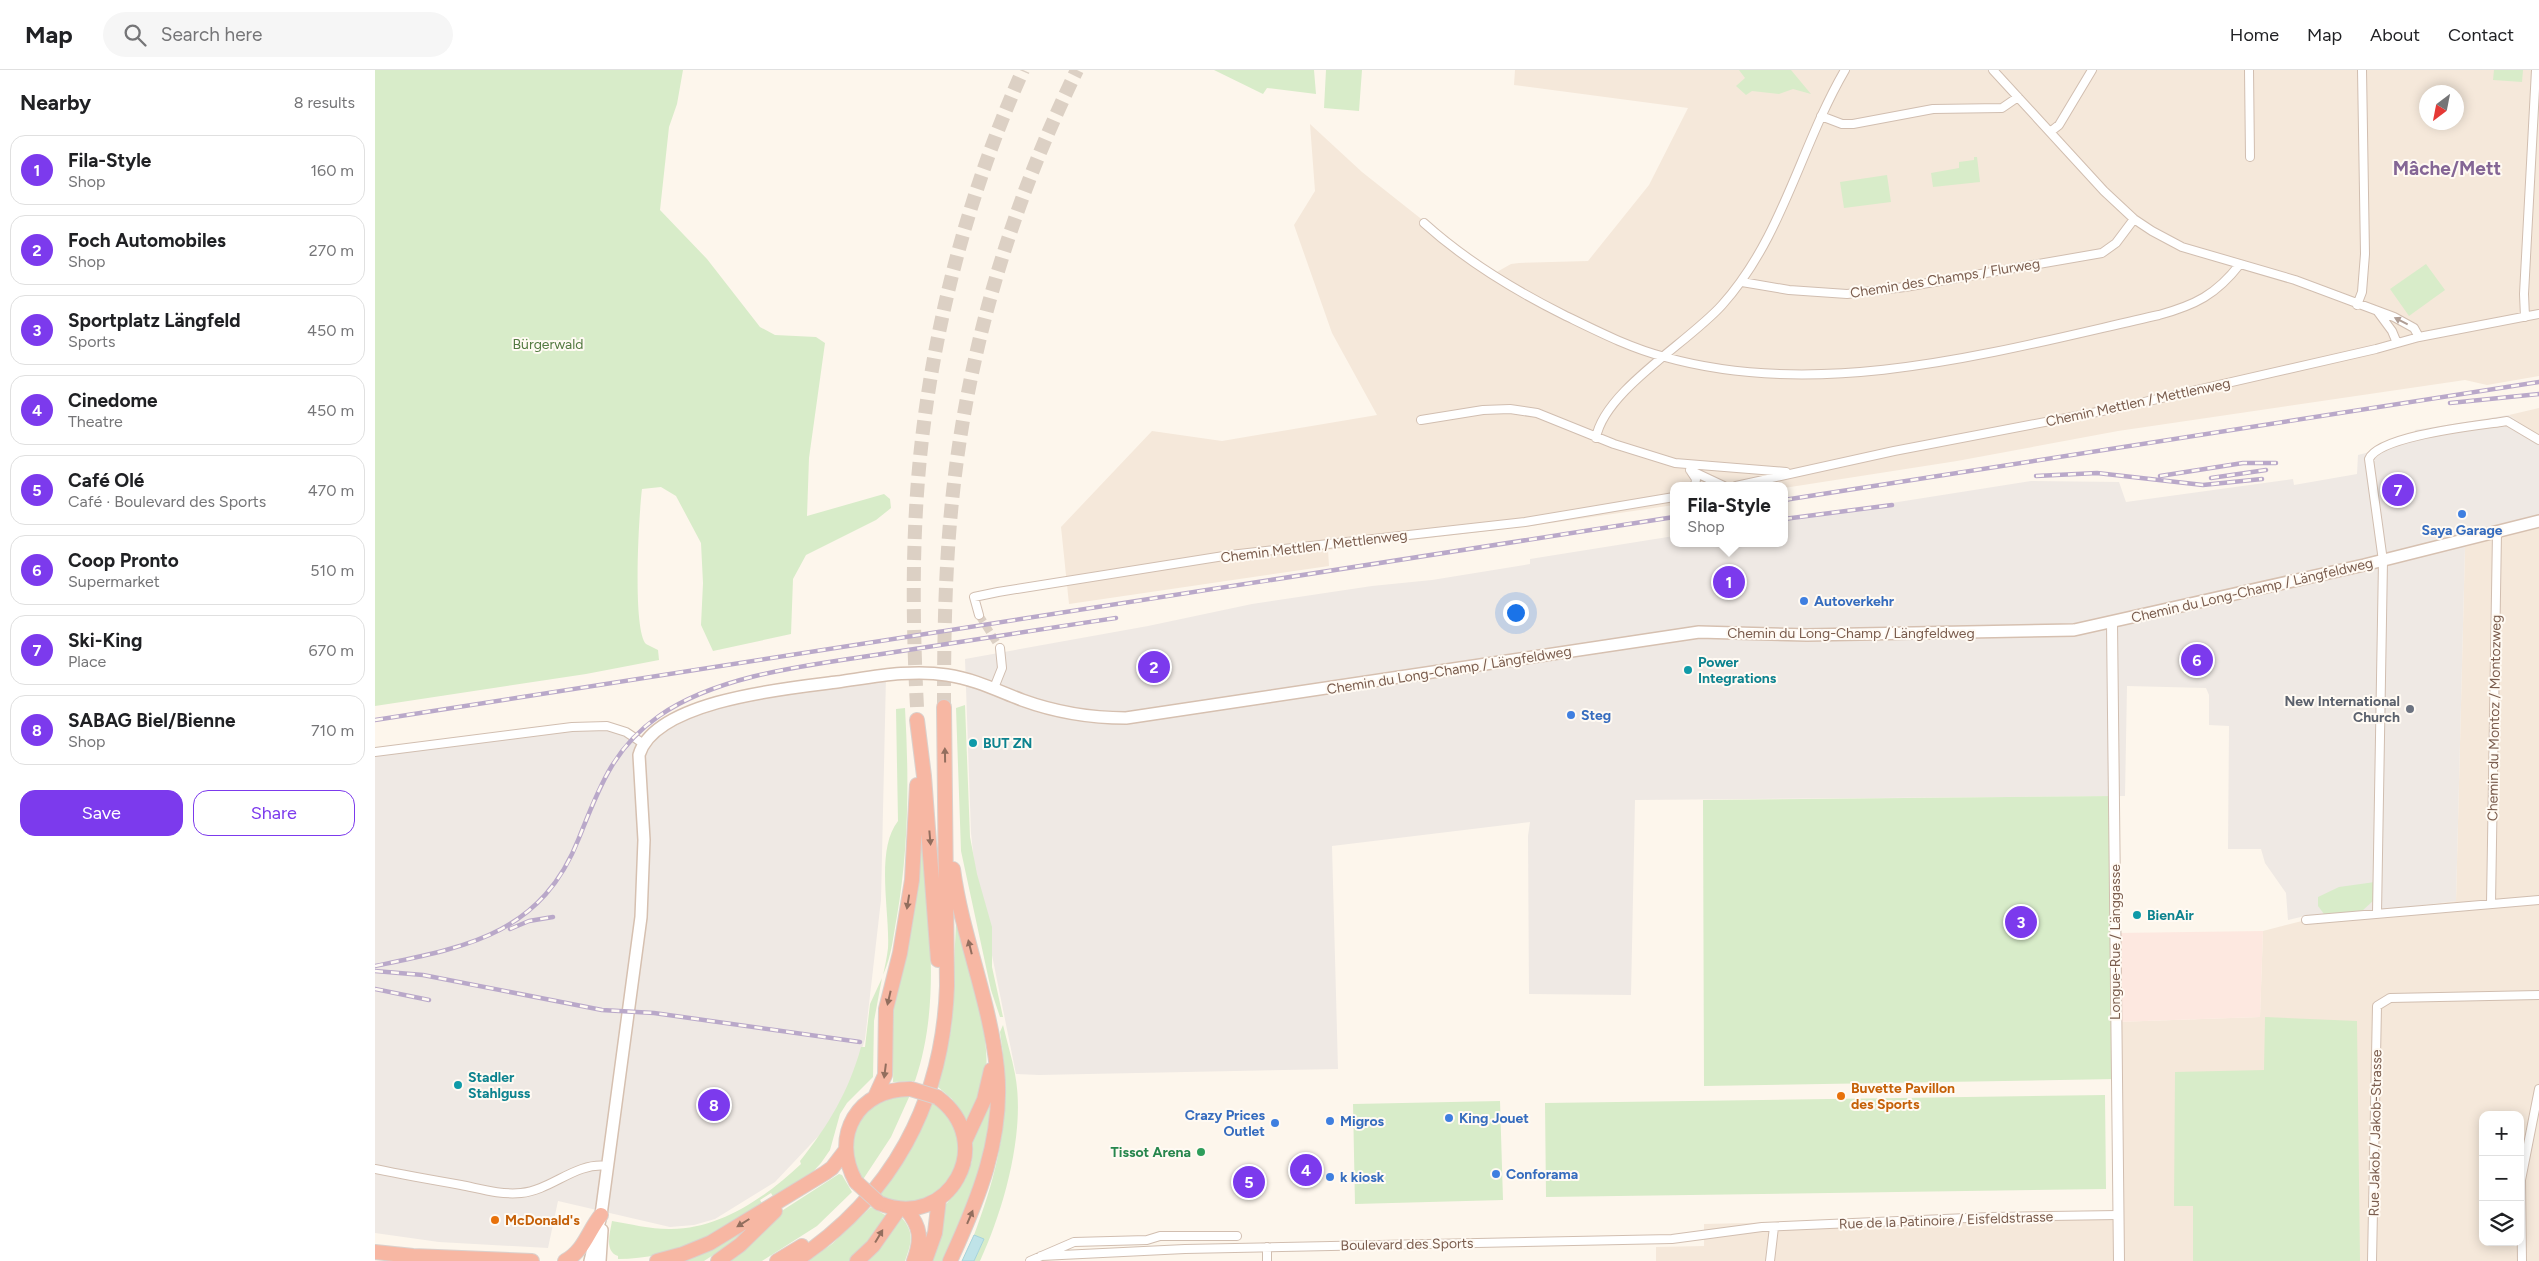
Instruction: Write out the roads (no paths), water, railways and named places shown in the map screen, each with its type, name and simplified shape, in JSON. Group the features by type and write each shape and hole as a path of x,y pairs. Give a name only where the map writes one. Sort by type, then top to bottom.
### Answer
{"highway":[{"path":"795,1261 836,1230 874,1192 907,1142 932,1085 940,1054 947,1008 944,707"},
{"path":"777,1261 804,1244 834,1220 873,1178 904,1128 929,1063 936,1025 939,969 930,846 917,713 914,862 900,953 885,1022 885,1076 875,1097 855,1116 847,1137 845,1151 848,1168 856,1182 879,1203 902,1209 925,1205 939,1199 954,1184 961,1172 965,1158 965,1141 958,1120 948,1106 937,1097 911,1089 895,1090 875,1097"},
{"path":"946,804 954,880 989,1028 998,1080 997,1119 992,1148 977,1199 950,1261"},
{"path":"965,1141 984,1100 990,1080 992,1056 989,1028"},
{"path":"657,1261 683,1254 710,1243 800,1190 832,1168 845,1151"},
{"path":"718,1261 740,1245 800,1190"},
{"path":"925,1261 935,1233 939,1199"},
{"path":"857,1261 873,1246 902,1209"},
{"path":"902,1209 917,1223 920,1233 919,1246 914,1261"},
{"path":"565,1261 581,1249 589,1230 601,1215"},
{"path":"375,1252 413,1256 532,1261"},
{"path":"375,1259 385,1261"}],"main road":[{"name":"Chemin du Long-Champ / Längfeldweg","path":"644,744 664,727 702,707 753,693 916,673 946,675 976,681 1022,700 1062,712 1089,717 1126,718 1699,632 1807,635 2001,633 2074,630 2383,560 2539,521"},
{"path":"591,1261 601,1215 641,917 643,840 639,755 644,744"},
{"path":"600,1261 602,1242 601,1215"}],"street":[{"path":"1596,438 1598,424 1618,396 1716,311 1742,282 1774,227 1821,116 1845,70"},
{"path":"1993,70 2104,191 2134,220 2182,247 2295,280 2404,322 2414,328 2419,337"},
{"path":"2050,132 2059,126 2091,70"},
{"path":"2249,70 2250,157"},
{"path":"2357,305 2362,292 2365,254 2362,70"},
{"path":"2525,317 2524,285 2536,70"},
{"path":"1821,116 1842,124 1853,124 1933,110 2002,108 2018,97"},
{"name":"Chemin des Champs / Flurweg","path":"1742,282 1789,290 1847,294 1905,287 2103,253 2116,243 2134,220"},
{"path":"1424,224 1490,274 1549,307 1609,337 1665,357 1715,367 1775,374 1819,374 1882,369 1964,358 2186,307 2209,296 2227,281 2240,264"},
{"path":"2378,312 2392,331 2397,343"},
{"name":"Chemin Mettlen / Mettlenweg","path":"1754,482 1893,451 2118,408 2419,337 2539,314"},
{"path":"1421,420 1483,410 1511,409 1537,413 1596,438 1675,463 1716,482"},
{"path":"2377,913 2383,560 2368,466 2369,459 2374,450 2412,437 2507,421 2539,440"},
{"path":"1675,463 1798,472"},
{"path":"1690,470 1696,479 1696,482"},
{"name":"Chemin Mettlen / Mettlenweg","path":"979,615 974,597 998,592 1230,555 1525,522 1670,498"},
{"name":"Chemin du Montoz / Montozweg","path":"2491,904 2497,532"},
{"name":"Longue-Rue / Länggasse","path":"2112,622 2119,1261"},
{"path":"995,688 1002,668 1000,648"},
{"path":"375,752 572,726 607,726 626,732 644,744"},
{"path":"2307,920 2539,900"},
{"name":"Rue Jakob / Jakob-Strasse","path":"2372,1261 2377,1006 2390,998 2539,995"},
{"path":"2522,1261 2521,1180 2539,1089"},
{"path":"375,1169 493,1192 513,1194 543,1188 580,1169 598,1165 607,1166"},
{"name":"Rue de la Patinoire / Eisfeldstrasse","path":"1774,1227 1990,1217 2118,1215"},
{"path":"1770,1261 1774,1227"},
{"name":"Boulevard des Sports","path":"1041,1256 1267,1247 1672,1239 1733,1230 1774,1227"},
{"path":"1030,1261 1074,1242 1147,1240 1160,1236 1237,1236"},
{"path":"1267,1247 1267,1261"}],"water":[{"path":"974,1235 984,1239 974,1261 962,1261"}],"tunnel":[{"path":"917,707 914,622 915,536 923,428 931,375 953,270 968,219 984,168 1023,70"},
{"path":"944,707 945,600 950,519 960,437 970,383 982,329 1013,223 1032,171 1077,70"},
{"path":"979,615 1000,648"}],"railway":[{"path":"1788,499 2539,382"},
{"path":"2450,403 2539,394"},
{"path":"2160,476 2243,463 2276,463"},
{"path":"2211,478 2266,470"},
{"path":"2036,476 2097,473 2203,485 2262,479"},
{"path":"1788,518 1892,505"},
{"path":"375,720 1670,518"},
{"path":"375,966 440,952 470,943 497,931 522,916 544,896 563,871 579,838 593,802 619,755 643,728 684,701 712,689 742,680 804,666 1116,618"},
{"path":"510,929 529,921 553,917"},
{"path":"375,971 423,975 602,1010 654,1013 860,1042"},
{"path":"375,989 429,1000"}],"place":[{"name":"Ski-King","path":"2398,490"},
{"name":"Saya Garage","path":"2462,514"},
{"name":"Fila-Style","path":"1729,582"},
{"name":"Autoverkehr","path":"1804,601"},
{"name":"Coop Pronto","path":"2197,660"},
{"name":"Foch Automobiles","path":"1154,667"},
{"name":"Power Integrations","path":"1688,670"},
{"name":"New International Church","path":"2410,709"},
{"name":"Steg","path":"1571,715"},
{"name":"BUT ZN","path":"973,743"},
{"name":"BienAir","path":"2137,915"},
{"name":"Sportplatz Längfeld","path":"2021,922"},
{"name":"Stadler Stahlguss","path":"458,1085"},
{"name":"Buvette Pavillon des Sports","path":"1841,1096"},
{"name":"SABAG Biel/Bienne","path":"714,1105"},
{"name":"King Jouet","path":"1449,1118"},
{"name":"Migros","path":"1330,1121"},
{"name":"Crazy Prices Outlet","path":"1275,1123"},
{"name":"Tissot Arena","path":"1201,1152"},
{"name":"Cinedome","path":"1306,1170"},
{"name":"Conforama","path":"1496,1174"},
{"name":"k kiosk","path":"1330,1177"},
{"name":"Café Olé","path":"1249,1182"},
{"name":"McDonald's","path":"495,1220"}],"district":[{"name":"Mâche/Mett","path":"2447,168"}],"park label":[{"name":"Bürgerwald","path":"548,344"}]}
